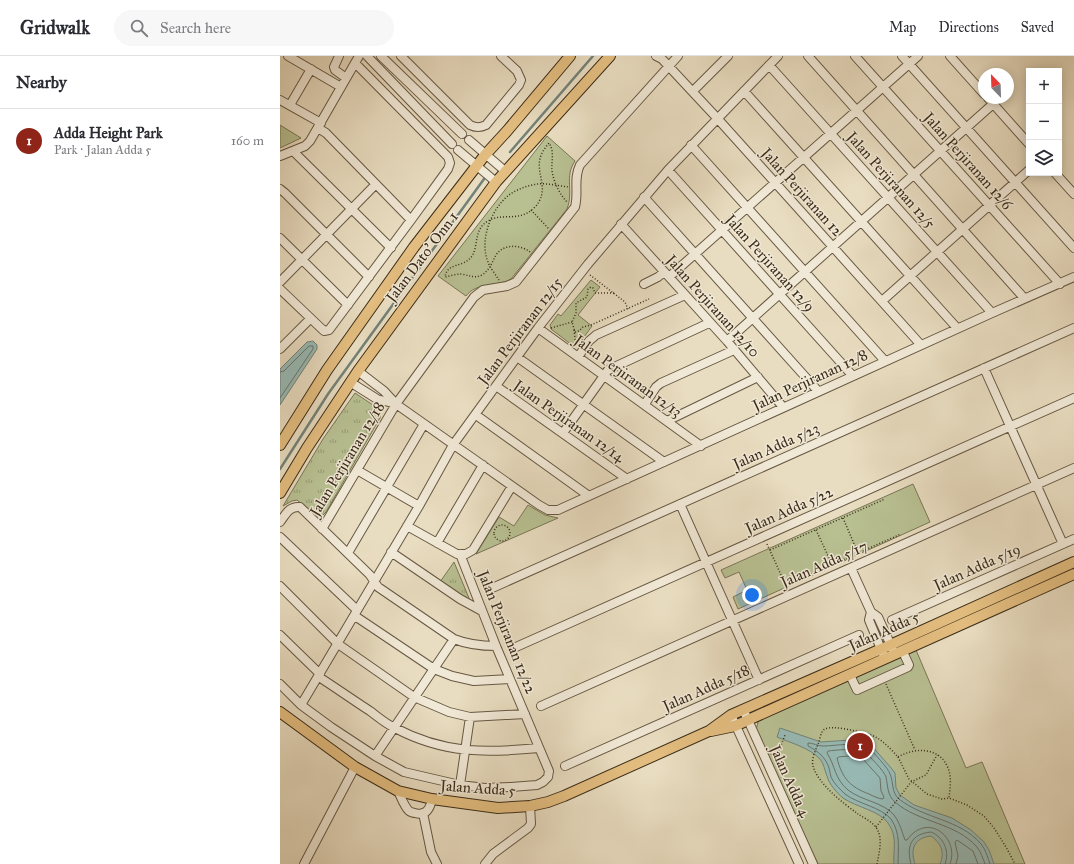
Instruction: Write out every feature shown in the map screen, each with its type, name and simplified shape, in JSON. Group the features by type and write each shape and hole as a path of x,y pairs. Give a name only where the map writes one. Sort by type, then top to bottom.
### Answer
{"main road":[{"name":"Jalan Dato' Onn 1","path":"280,444 327,370 404,260 485,154 507,131 570,56"},
{"name":"Jalan Dato' Onn 1","path":"280,492 350,382 496,182 610,56"},
{"name":"Jalan Adda 5","path":"280,712 355,767 398,791 432,799 498,808 530,806 558,798 709,731 731,715 743,709 891,645 1074,562"},
{"name":"Jalan Adda 5","path":"709,731 735,726 1074,574"}],"street":[{"path":"288,56 341,87"},
{"path":"340,56 334,67 335,70 346,78"},
{"path":"367,56 452,144"},
{"path":"382,56 462,134"},
{"path":"401,56 470,125 475,128 481,128 486,125 519,85 521,80 517,71 502,56"},
{"path":"503,287 516,282 573,209 577,199 576,173 580,165 678,56"},
{"path":"693,91 728,56"},
{"name":"Jalan Perjiranan 12/15","path":"301,705 320,676 454,445 584,265 691,144 778,56"},
{"path":"808,56 1024,298"},
{"name":"Jalan Perjiranan 12/6","path":"855,56 1060,284"},
{"path":"902,56 1074,248"},
{"path":"644,284 666,275 695,254 918,56"},
{"path":"950,56 978,87"},
{"name":"Jalan Perjiranan 12","path":"660,57 693,91 921,345"},
{"path":"280,156 305,146 310,141 357,60 448,157 450,163 448,169 412,220 329,330 324,331 310,319 280,288"},
{"name":"Jalan Perjiranan 12/5","path":"769,65 992,313"},
{"path":"290,105 311,69"},
{"path":"744,91 957,328"},
{"path":"280,100 290,105 320,126 412,220"},
{"path":"726,342 966,128 987,104"},
{"path":"993,104 1026,141"},
{"path":"469,140 505,171"},
{"path":"691,144 885,361"},
{"path":"458,150 496,182"},
{"path":"293,151 391,248"},
{"name":"Jalan Perjiranan 12/9","path":"668,170 852,375"},
{"path":"882,301 1026,173"},
{"path":"1058,176 1074,194"},
{"path":"280,282 376,184"},
{"path":"280,189 369,276"},
{"path":"644,198 818,391"},
{"name":"Jalan Perjiranan 12/10","path":"621,224 783,407"},
{"path":"280,238 348,305"},
{"name":"Jalan Perjiranan 12/8","path":"512,486 548,510 558,510 701,446 852,375 1024,298 1074,278"},
{"name":"Jalan Perjiranan 12/18","path":"322,529 396,404 474,297 483,290 503,287"},
{"path":"578,357 592,337 685,295"},
{"path":"282,343 310,319"},
{"path":"563,434 608,370 709,323"},
{"name":"Jalan Perjiranan 12/13","path":"538,328 701,446"},
{"name":"Jalan Adda 5/23","path":"490,589 1074,328"},
{"path":"645,404 656,387 662,383 734,350"},
{"path":"517,357 664,462"},
{"path":"984,368 1063,544"},
{"path":"358,371 384,391 396,404 512,486 473,550 466,554 458,554 407,526"},
{"path":"667,421 758,377"},
{"path":"350,382 376,399 396,404"},
{"name":"Jalan Perjiranan 12/14","path":"496,386 627,479"},
{"name":"Jalan Adda 5/22","path":"516,647 1074,398"},
{"path":"476,415 589,496"},
{"path":"348,553 424,424"},
{"path":"437,543 483,465"},
{"name":"Jalan Adda 5/17","path":"541,706 1074,468"},
{"path":"357,470 419,506"},
{"path":"680,504 759,680"},
{"path":"280,522 290,508 295,506 300,507 370,575 378,587 454,639 466,644 496,646"},
{"path":"280,537 356,613 434,669 452,676 474,681 510,679"},
{"name":"Jalan Adda 5/19","path":"892,620 1074,539"},
{"path":"391,552 460,599 482,611"},
{"name":"Jalan Perjiranan 12/22","path":"460,554 496,646 549,771 548,777 536,785 485,788 460,785"},
{"path":"851,568 871,612 878,617 894,655"},
{"path":"280,586 338,644 414,697 449,712 470,717 525,714"},
{"path":"850,675 857,690 908,667 908,665 894,655 881,649 869,620 871,612"},
{"path":"280,635 320,676 394,728 430,743 466,750 499,751 539,748"},
{"name":"Jalan Adda 5/18","path":"565,766 859,635"},
{"path":"375,756 454,639"},
{"path":"280,684 301,705 375,756 404,772 460,785 470,717"},
{"name":"Jalan Adda 4","path":"743,709 813,864"},
{"name":"Jalan Adda 4","path":"731,715 798,864"},
{"path":"304,864 355,767"},
{"path":"398,791 405,805 410,811 418,814 423,813 430,807 432,799"},
{"path":"485,864 493,854 528,828 531,824 530,806"},
{"path":"423,813 431,852 437,864"}],"path":[{"path":"536,256 524,248 512,246 498,252 491,266 481,276 468,277 461,274 445,277 449,268 461,265 472,256 475,249 476,237 484,224 497,217 514,217 524,215 539,202 543,184 539,160 549,143 553,152 552,172 556,185 565,200 573,209"},
{"path":"503,287 488,262 485,243 487,231 499,206 510,194 528,186 543,184 577,188"},
{"path":"531,210 554,234"},
{"path":"584,265 624,302 632,319"},
{"path":"578,357 572,322 576,314 576,303 587,297 587,291 589,288 593,288 595,293 614,293"},
{"path":"574,330 577,332 584,326 591,325 649,299"},
{"path":"538,328 554,328 559,324 572,322"},
{"path":"770,550 885,499"},
{"path":"843,518 858,553"},
{"path":"504,526 509,529 510,535 506,540 500,541 496,537 495,531 498,527 504,526"},
{"path":"816,530 832,565"},
{"path":"786,585 901,534"},
{"path":"764,536 790,595"},
{"path":"884,679 914,750"},
{"path":"877,864 881,839 876,827 832,793 819,777 812,765 813,757 822,732 826,729 835,728 871,734 898,757 912,782 926,794 942,799 949,798 984,816 994,828 1015,864"},
{"path":"766,760 780,748 785,735"},
{"path":"898,757 914,750 929,750 943,758 948,768 951,781 949,798"},
{"path":"876,827 908,786 912,782 926,775 937,755"}],"green space":[{"path":"280,125 301,138 280,148"},
{"path":"547,136 575,161 569,178 570,196 567,209 511,279 475,289 466,296 438,276"},
{"path":"591,280 600,287 578,315 592,326 579,344 572,345 551,329 550,325 558,314 561,316"},
{"path":"355,393 379,409 380,418 326,512 322,516 315,516 297,500 283,506 323,439"},
{"path":"913,484 930,522 738,609 733,597 747,590 739,572 725,578 721,570"},
{"path":"528,505 545,515 558,518 476,554 499,517 514,526"},
{"path":"454,562 471,603 440,582"},
{"path":"916,650 966,768 982,762 1025,864 818,864 756,730 759,718"}],"water":[{"path":"313,341 317,345 317,349 280,405 280,369 307,342"},
{"path":"780,728 821,742 851,740 871,745 895,773 896,788 900,795 914,805 952,818 971,830 984,842 989,850 994,864 940,864 942,856 941,848 931,836 921,839 915,845 913,854 915,864 894,864 894,838 888,823 874,812 843,798 828,779 820,759 806,749 777,737"}],"waterway":[{"path":"510,152 593,56"},
{"path":"280,469 328,394 484,179"}],"place":[{"name":"Adda Height Park","path":"860,746"}]}
